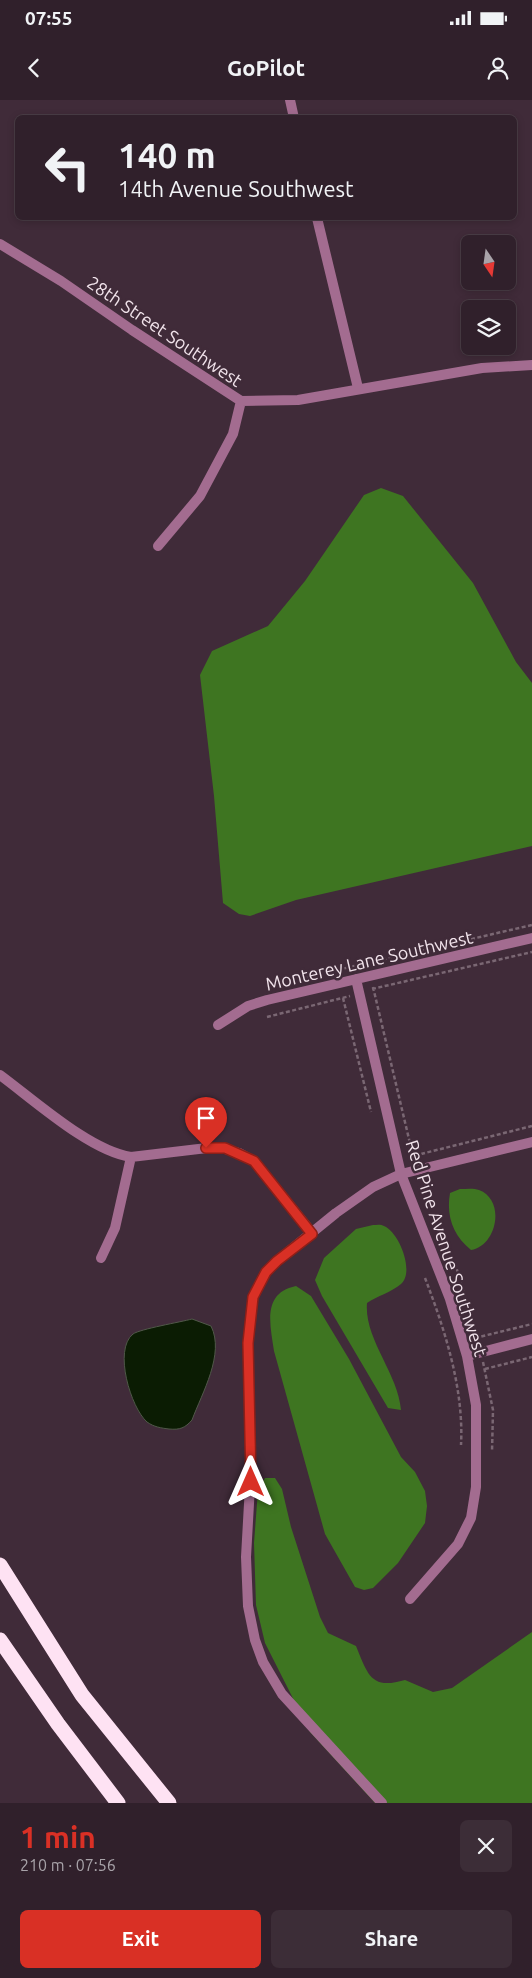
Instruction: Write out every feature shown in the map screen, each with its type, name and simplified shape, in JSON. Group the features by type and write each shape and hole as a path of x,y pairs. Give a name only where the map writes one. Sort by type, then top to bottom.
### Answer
{"highway":[{"path":"0,1565 82,1695 169,1803"},
{"path":"0,1640 58,1724 118,1803"}],"street":[{"path":"290,100 293,115"},
{"path":"317,220 358,388"},
{"name":"28th Street Southwest","path":"0,244 61,281 241,401 298,400 358,388 482,368 532,365"},
{"path":"158,546 200,496 233,434 241,401"},
{"name":"Monterey Lane Southwest","path":"218,1025 248,1006 532,938"},
{"name":"Red Pine Avenue Southwest","path":"356,979 401,1174 450,1299 467,1356 474,1386 478,1430 476,1487 471,1518 458,1544 410,1599"},
{"path":"0,1075 90,1141 121,1155 131,1157 206,1148 225,1148 239,1153 254,1161 312,1234"},
{"path":"382,1803 282,1694 263,1662 255,1640 248,1606 246,1557 251,1468 248,1343 253,1297 266,1272 277,1261 336,1213 366,1192 401,1174 532,1142"},
{"path":"102,1258 115,1228 131,1157"},
{"path":"467,1356 532,1340"}],"path":[{"path":"281,984 532,924"},
{"path":"532,952 374,989 413,1156 532,1126"},
{"path":"267,1017 343,998 371,1112"},
{"path":"455,1264 477,1338 532,1324"},
{"path":"425,1278 441,1323 458,1394 461,1411 461,1445"},
{"path":"492,1452 493,1410 485,1369 532,1357"}],"green space":[{"path":"381,488 403,496 473,583 516,662 532,683 532,846 296,900 250,916 239,914 223,903 214,796 200,675 212,651 268,626 305,581 364,495"},
{"path":"460,1189 477,1189 487,1195 493,1203 495,1212 495,1222 487,1240 480,1247 471,1250 455,1231 450,1217 450,1193"},
{"path":"383,1225 390,1230 400,1244 406,1262 405,1278 401,1284 367,1303 367,1316 371,1330 399,1396 401,1410 388,1408 322,1296 315,1280 324,1258 356,1229"},
{"path":"296,1286 311,1296 349,1359 401,1457 415,1472 425,1491 427,1506 425,1523 398,1563 373,1588 364,1590 355,1587 325,1534 274,1351 270,1320 273,1303 278,1295"},
{"path":"265,1478 275,1478 282,1489 291,1527 320,1617 328,1633 356,1646 372,1678 385,1683 405,1680 433,1692 452,1688 532,1632 532,1803 375,1803 310,1732 265,1643 256,1605 254,1543 258,1490"}],"shaded area":[{"path":"192,1319 211,1326 215,1337 214,1361 206,1386 192,1420 185,1427 166,1429 155,1426 147,1422 141,1415 130,1392 124,1365 127,1342 137,1332"}],"route":[{"path":"206,1148 225,1148 254,1161 312,1234 266,1272 257,1286 253,1297 249,1319 248,1343 251,1482"}]}
